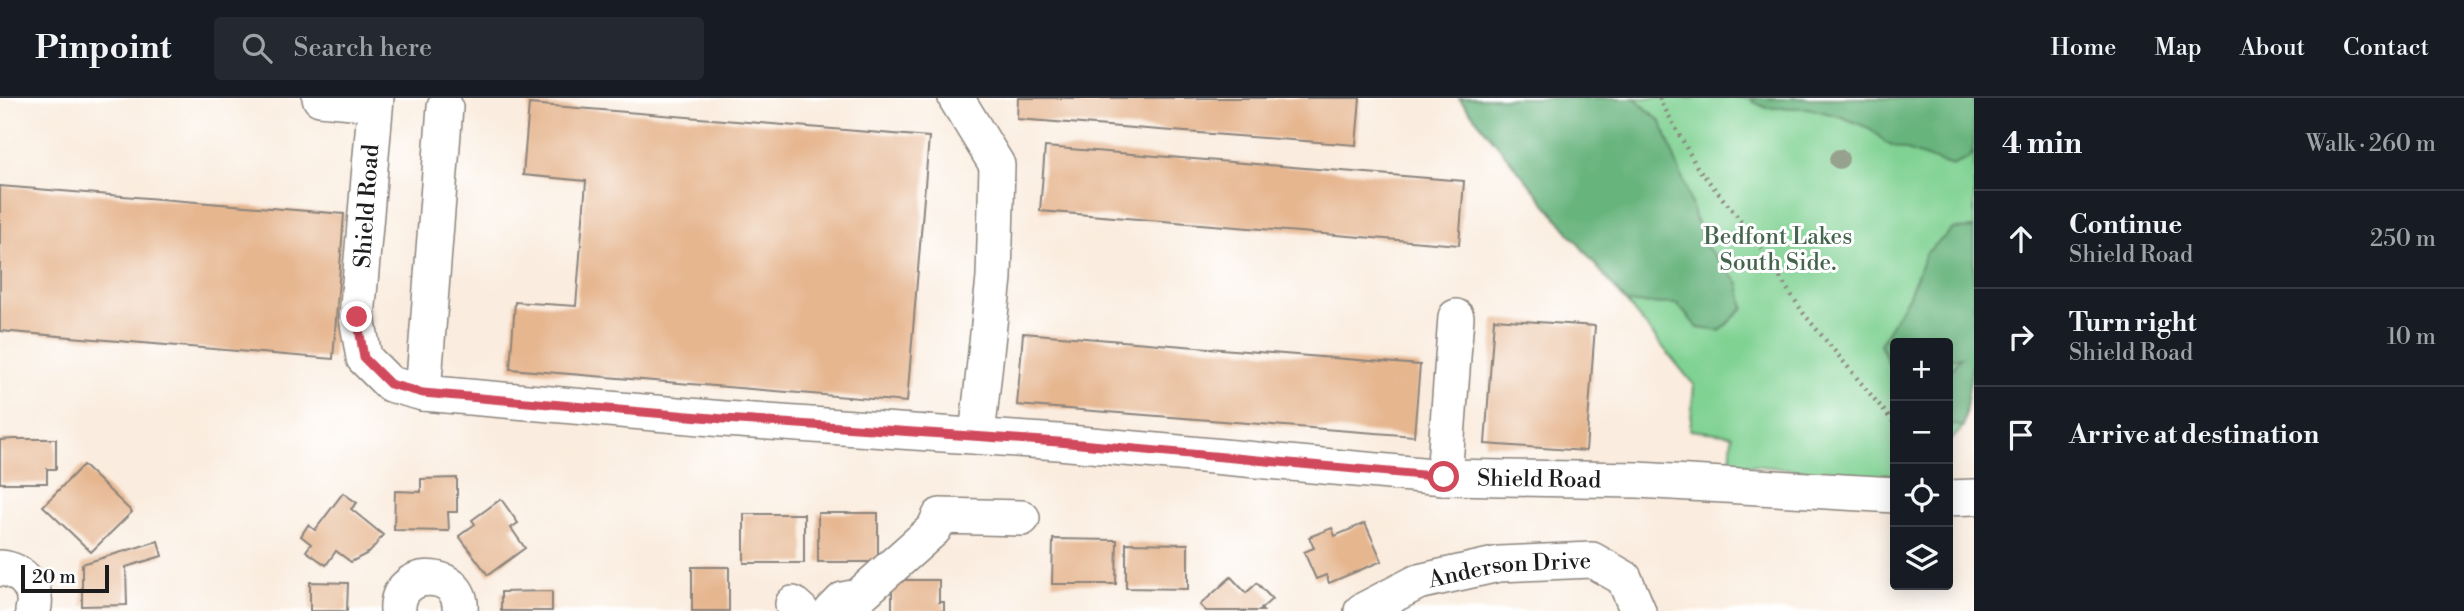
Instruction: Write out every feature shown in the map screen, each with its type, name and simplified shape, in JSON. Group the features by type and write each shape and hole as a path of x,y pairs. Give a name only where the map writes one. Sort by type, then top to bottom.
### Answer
{"street":[{"path":"320,98 375,100"},
{"path":"956,98 998,165 993,278 977,436"},
{"name":"Shield Road","path":"375,100 357,317 364,358 390,384 423,393 724,419 977,436 1444,477 1625,480 1890,495"},
{"path":"423,393 445,107"},
{"path":"1444,477 1456,317"},
{"path":"1953,498 1974,497"},
{"path":"838,606 858,597 934,529 940,516 1022,518"},
{"name":"Anderson Drive","path":"1362,611 1418,582 1499,564 1592,560 1624,578 1638,611"},
{"path":"0,568 14,570 24,577 34,594 33,611"},
{"path":"398,611 400,596 405,588 422,578 432,577 443,580 458,594 460,611"}],"path":[{"path":"1659,98 1698,167 1745,227 1804,314 1890,418"}],"green space":[{"name":"Bedfont Lakes South Side.","path":"1459,98 1974,98 1974,354 1963,427 1953,438 1953,338 1890,338 1890,479 1730,463 1732,435 1690,430 1694,385"},
{"path":"1459,98 1635,98 1661,122 1703,243 1739,283 1744,308 1720,331 1698,328 1677,304 1627,303"},
{"path":"1751,98 1974,98 1974,148 1970,158 1952,166 1886,143 1871,129 1842,117 1807,108 1766,108"},
{"path":"1974,228 1974,354 1963,427 1953,424 1953,367 1961,357 1953,358 1953,338 1890,338 1890,364 1880,344 1909,295 1926,253 1953,229"}],"building":[{"path":"1018,98 1360,98 1356,145 1017,119"},
{"path":"529,104 929,137 907,402 510,369 515,302 576,306 586,181 523,175"},
{"path":"1045,147 1464,181 1459,245 1040,211"},
{"path":"0,186 344,214 333,359 0,331"},
{"path":"1494,319 1595,326 1586,451 1485,444"},
{"path":"1023,333 1420,365 1414,436 1017,405"},
{"path":"56,439 56,469 47,469 47,483 0,483 0,440"},
{"path":"83,465 132,512 91,552 43,506"},
{"path":"457,478 457,512 448,512 449,531 394,530 395,491 421,492 421,479"},
{"path":"343,493 357,503 351,509 383,535 370,552 351,562 336,551 326,565 306,551 311,544 301,536 308,525 315,530"},
{"path":"501,499 518,523 511,528 525,548 488,575 459,536 475,524 472,520"},
{"path":"818,513 878,513 878,562 818,562"},
{"path":"744,514 804,514 804,563 744,563"},
{"path":"1365,523 1382,561 1329,583 1326,575 1316,579 1304,552 1314,548 1309,537 1332,528 1335,536"},
{"path":"1053,539 1117,540 1116,584 1052,584"},
{"path":"158,541 162,556 126,567 127,605 82,606 82,564"},
{"path":"1126,543 1188,544 1188,589 1126,588"},
{"path":"692,567 729,567 729,611 692,611"},
{"path":"1231,577 1246,593 1257,583 1272,599 1261,609 1263,611 1206,611 1200,605"},
{"path":"892,580 939,580 939,602 944,602 944,611 892,611"},
{"path":"310,582 348,583 347,611 310,611"},
{"path":"552,591 552,611 501,611 501,592"}],"route":[{"path":"357,317 364,358 390,384 423,393 724,419 1058,442 1444,477"}]}
